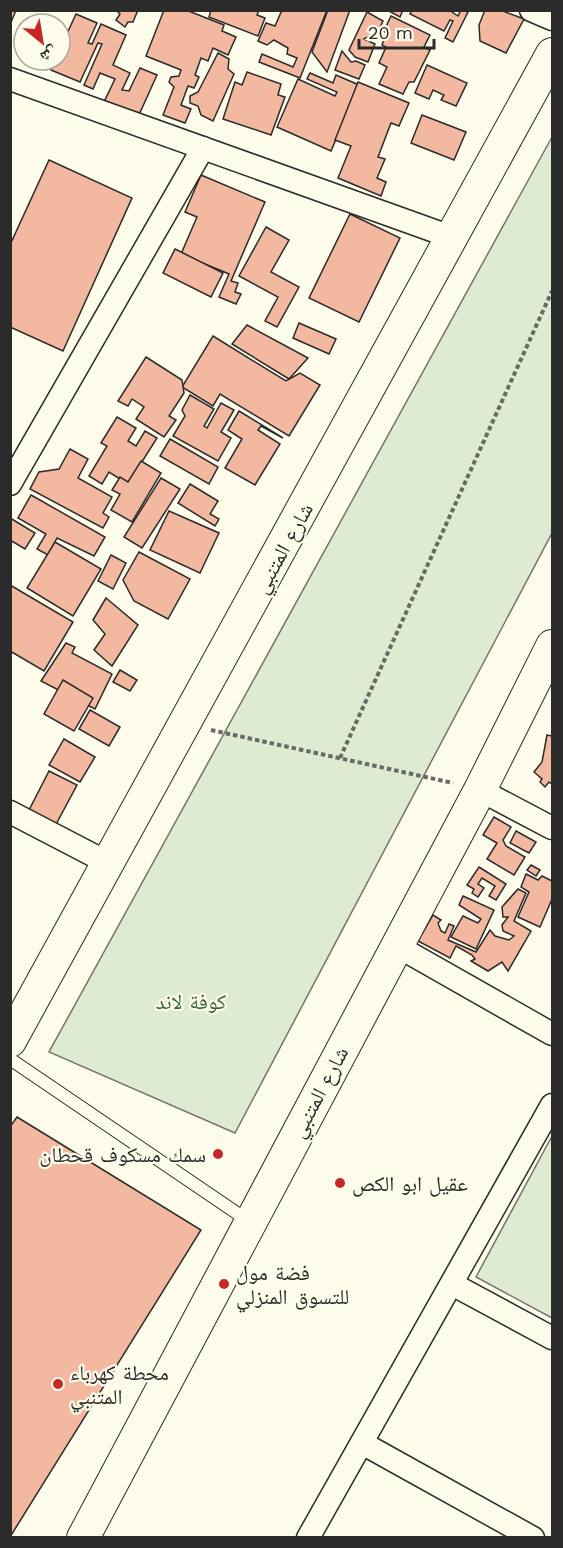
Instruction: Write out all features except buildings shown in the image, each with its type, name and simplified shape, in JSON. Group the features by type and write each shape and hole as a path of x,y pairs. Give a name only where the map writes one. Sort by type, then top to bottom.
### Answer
{"street":[{"path":"531,10 552,19"},
{"name":"شارع المتنبي","path":"10,1041 110,864 454,238 552,54"},
{"path":"10,79 454,238"},
{"path":"13,475 203,148"},
{"name":"شارع المتنبي","path":"91,1535 250,1222 480,790 552,646"},
{"path":"480,790 552,828"},
{"path":"10,812 110,864"},
{"path":"397,946 552,1034"},
{"path":"308,1538 552,1105"},
{"path":"452,1284 552,1338"},
{"path":"362,1443 533,1538"}],"lane":[{"path":"10,1059 250,1222"}],"path":[{"path":"340,758 552,291"},
{"path":"186,724 480,790"}],"green space":[{"name":"كوفة لاند","path":"552,137 552,533 235,1133 49,1052"},
{"path":"552,1136 552,1318 476,1277"}],"place":[{"name":"سمك مسكوف قحطان","path":"218,1154"},
{"name":"عقيل ابو الكص","path":"340,1183"},
{"name":"فضة مول للتسوق المنزلي","path":"224,1284"},
{"name":"محطة كهرباء المتنبي","path":"58,1384"}]}
